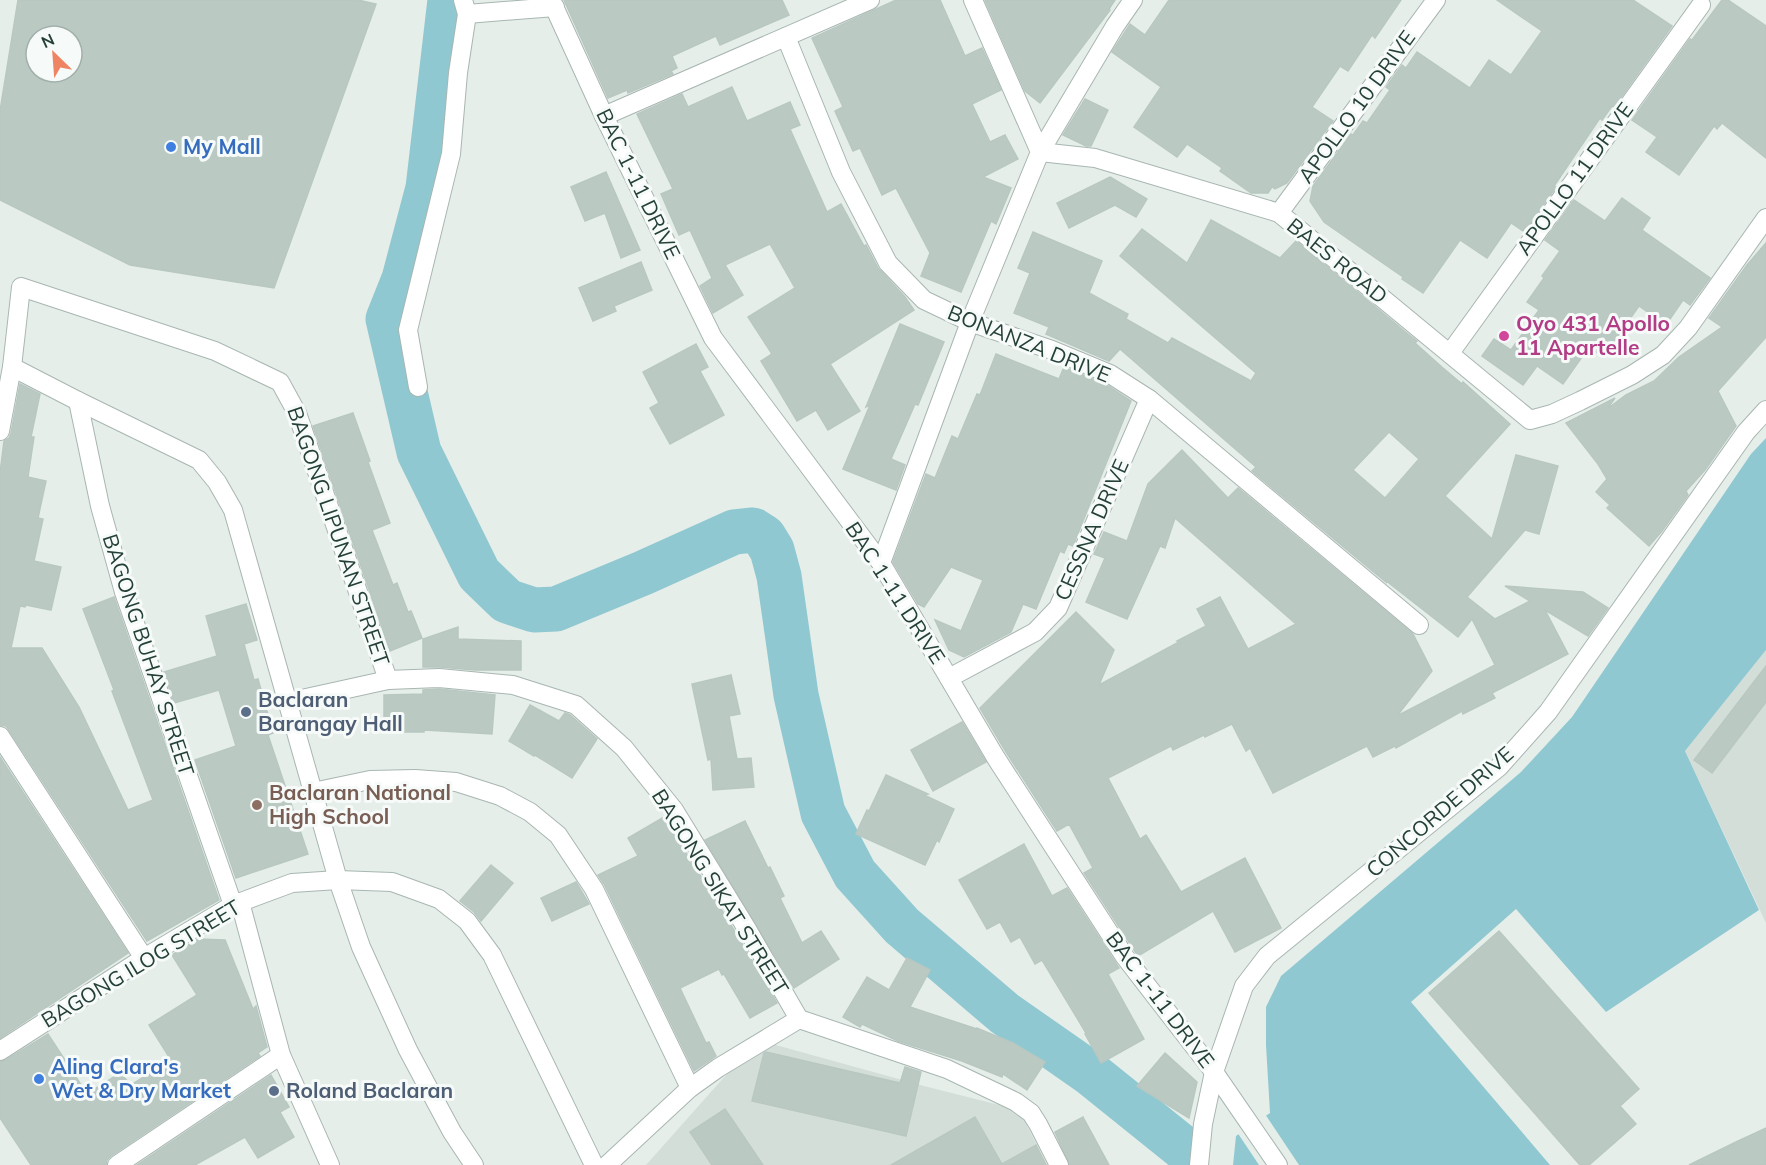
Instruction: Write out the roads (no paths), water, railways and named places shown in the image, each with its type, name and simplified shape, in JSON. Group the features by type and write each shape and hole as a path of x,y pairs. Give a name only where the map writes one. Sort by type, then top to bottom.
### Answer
{"street":[{"path":"604,116 870,0"},
{"path":"973,0 1040,152"},
{"path":"881,563 970,322 1040,152 1133,0"},
{"name":"APOLLO 10 DRIVE","path":"1279,213 1436,0"},
{"path":"418,387 408,330 451,154 465,7 553,4"},
{"name":"BAC 1-11 DRIVE","path":"553,4 604,116 712,339 881,563 996,758 1125,957 1214,1072 1278,1165"},
{"name":"APOLLO 11 DRIVE","path":"1450,353 1701,5"},
{"name":"BONANZA DRIVE","path":"786,37 841,172 888,263 924,300 970,322 1052,350 1110,375 1149,399 1419,625"},
{"name":"BAES ROAD","path":"1040,152 1095,158 1279,213 1530,420 1552,414 1632,375 1663,354 1688,328 1766,218"},
{"name":"BAGONG LIPUNAN STREET","path":"12,367 21,286 215,351 280,382 297,413 388,680"},
{"path":"0,431 12,367 78,402 199,460 217,482 234,510 338,880 361,947 408,1050 452,1132 474,1165"},
{"name":"CESSNA DRIVE","path":"950,678 1035,632 1058,608 1149,399"},
{"name":"BAGONG BUHAY STREET","path":"78,402 100,506 124,592 237,904 281,1055 330,1165"},
{"name":"CONCORDE DRIVE","path":"1199,1165 1203,1124 1214,1072 1244,986 1267,956 1499,767 1548,712 1746,432 1766,410"},
{"name":"BAGONG SIKAT STREET","path":"288,702 388,680 439,678 513,685 576,705 624,748 674,810 799,1019 947,1069 1016,1102 1031,1113 1059,1165"},
{"path":"0,736 144,958"},
{"path":"313,792 369,780 416,779 456,782 500,796 530,812 558,835 594,889 690,1088"},
{"name":"BAGONG ILOG STREET","path":"0,1051 144,958 237,904 292,883 338,880 392,882 439,899 467,921 492,955 594,1165"},
{"path":"607,1165 690,1088 718,1068 799,1019"},
{"path":"117,1165 281,1055"}],"water":[{"path":"1766,438 1766,650 1685,751 1759,910 1606,1012 1516,909 1411,1002 1550,1165 1233,1165 1236,1136 1270,1113 1266,1007 1281,976 1521,772 1572,717 1751,454"}],"waterway":[{"path":"450,0 428,188 404,279 388,319 419,452 479,574 507,601 534,610 556,609 734,532 753,530 764,537 772,550 779,576 796,695 823,813 855,874 902,926 1004,1013 1090,1073 1187,1151"}],"place":[{"name":"My Mall","path":"171,147"},
{"name":"Oyo 431 Apollo 11 Apartelle","path":"1504,336"},
{"name":"Baclaran Barangay Hall","path":"246,712"},
{"name":"Baclaran National High School","path":"257,805"},
{"name":"Aling Clara's Wet & Dry Market","path":"39,1079"},
{"name":"Roland Baclaran","path":"274,1091"}]}
